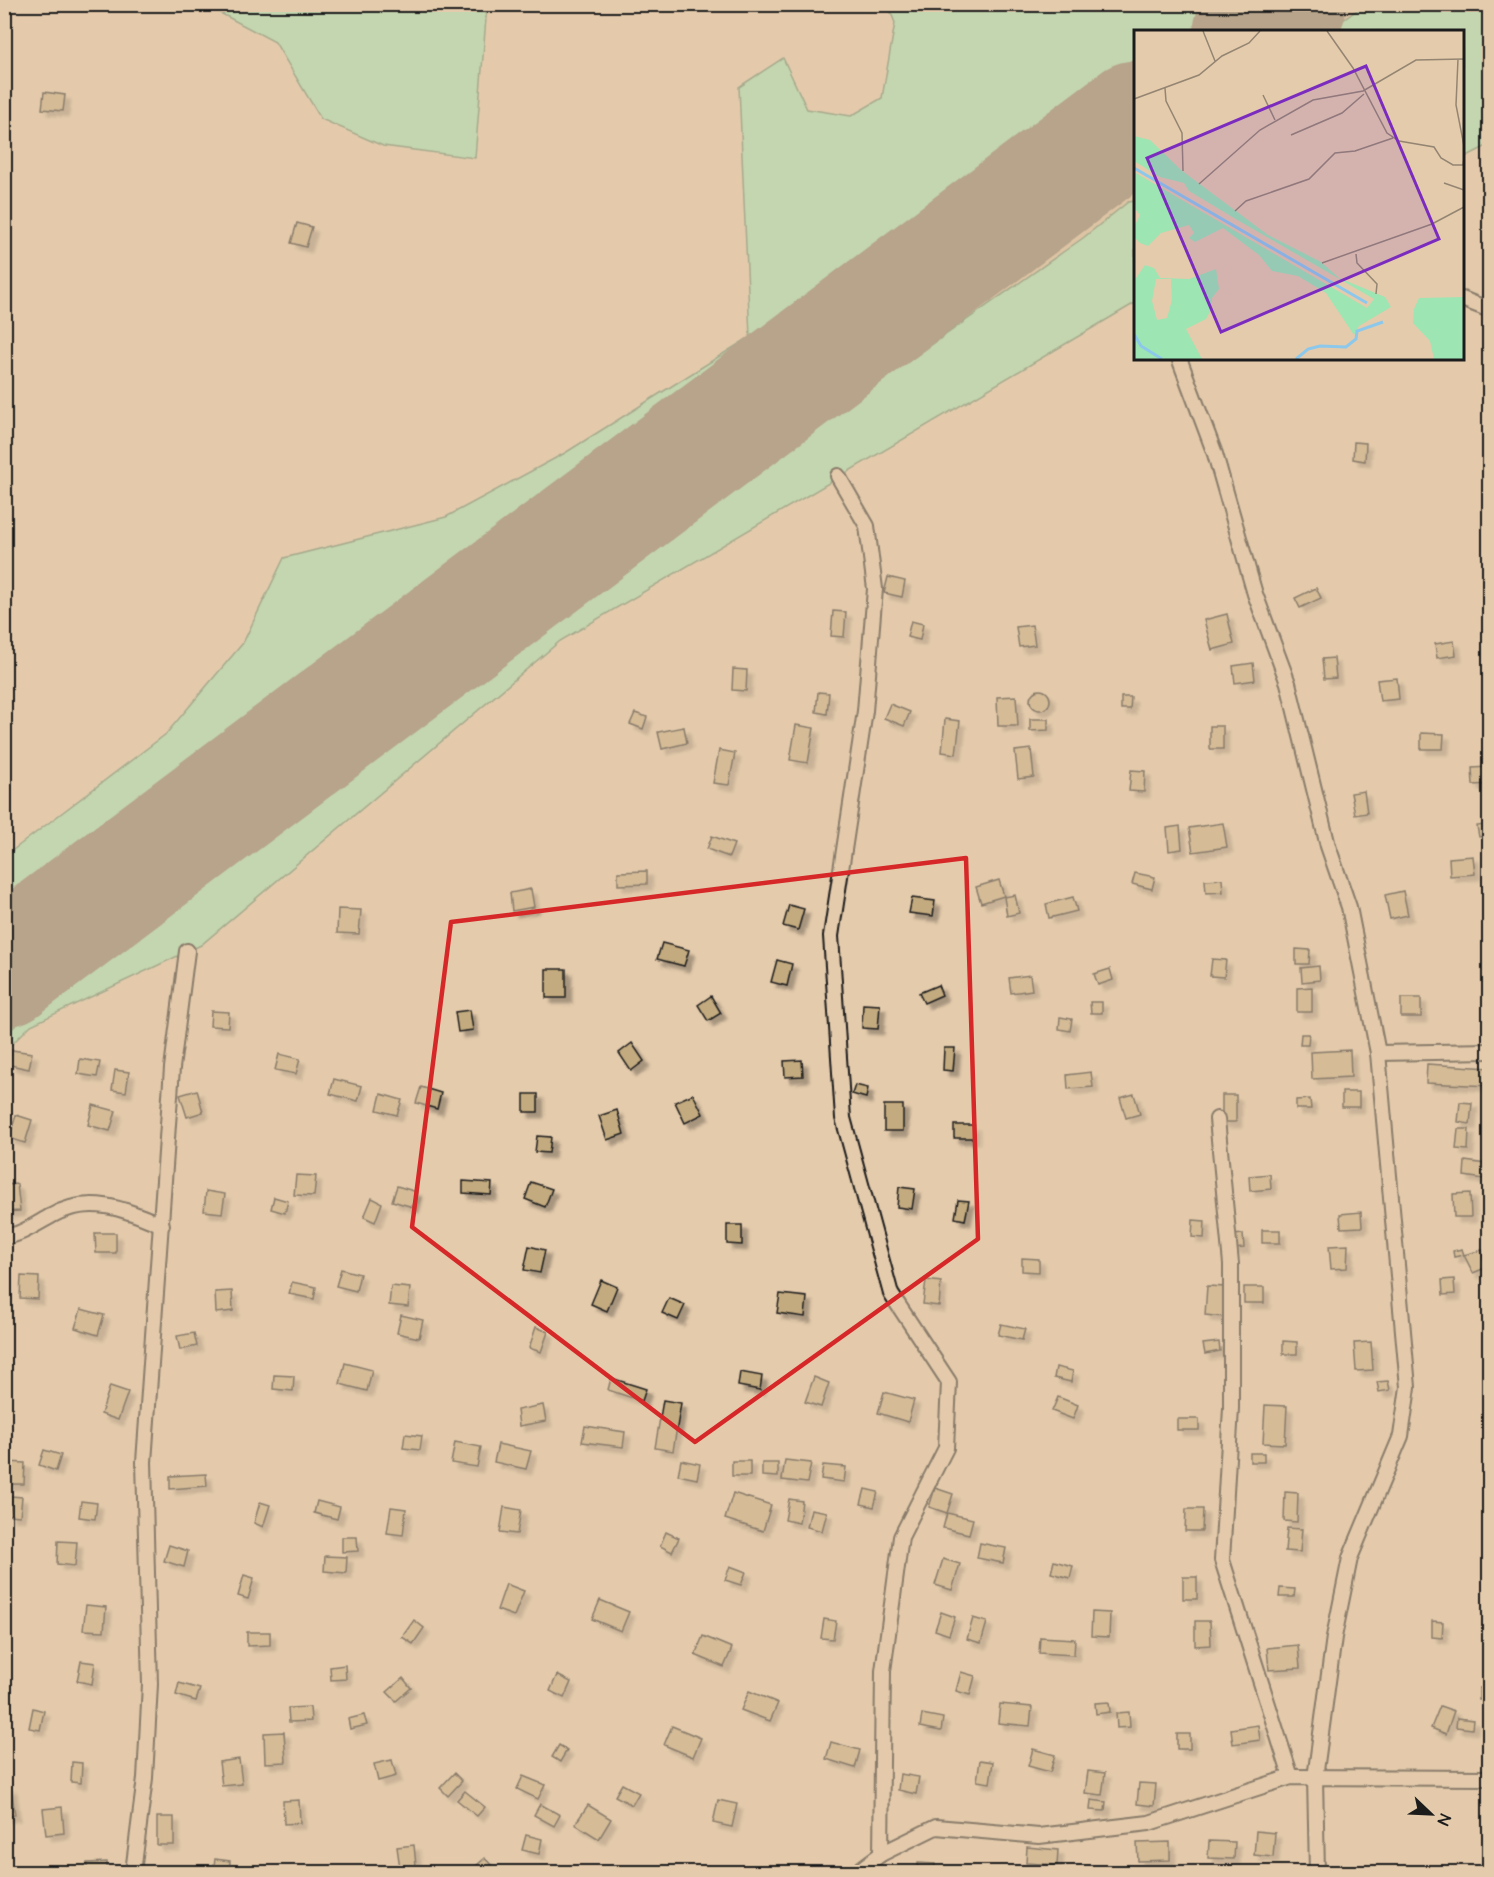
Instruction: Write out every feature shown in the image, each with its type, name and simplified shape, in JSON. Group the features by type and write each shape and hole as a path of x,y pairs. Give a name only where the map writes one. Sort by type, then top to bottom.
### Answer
{"street":[{"path":"1464,300 1490,310"},
{"path":"1180,360 1215,454 1255,594 1288,684 1328,846 1349,907 1378,1053 1408,1387 1401,1436 1350,1558 1334,1637 1315,1778 1317,1872"},
{"path":"838,476 867,526 875,589 865,711 831,936 843,1118 891,1294 949,1382 946,1448 901,1537 883,1671 881,1854"},
{"path":"134,1872 145,1778 150,1684 144,1462 172,1068 187,951"},
{"path":"1378,1053 1490,1051"},
{"path":"1217,1119 1231,1276 1231,1408 1222,1560 1291,1777"},
{"path":"4,1237 15,1236 60,1211 83,1203 125,1210 162,1225"},
{"path":"857,1872 881,1854 936,1827 1039,1836 1149,1823 1291,1777 1490,1778"}],"highlighted area":[{"path":"966,858 978,1239 695,1442 412,1227 451,922"}],"shaded area":[{"path":"1248,5 1364,5 1329,30 1215,30"},
{"path":"1134,90 1134,201 1128,202 1083,238 788,445 478,672 118,943 5,1034 5,924 176,793 601,476"}],"green space":[{"path":"205,5 487,5 475,158 383,146 321,119 275,42"},
{"path":"888,5 1248,5 1213,30 1134,30 1134,90 601,476 176,793 5,924 5,856 166,734 243,643 284,558 446,517 565,453 750,337 739,87 783,58 807,109 851,116 882,98 895,23"},
{"path":"1364,5 1489,5 1489,145 1464,158 1464,30 1329,30"},
{"path":"1134,201 1134,304 560,641 201,945 31,1025 5,1051 5,1034 269,828 537,628 1083,238 1128,202"}],"building":[{"path":"44,92 65,95 63,111 42,109"},
{"path":"297,223 312,227 306,247 291,243"},
{"path":"1354,442 1366,443 1365,461 1353,459"},
{"path":"888,577 905,581 902,597 884,593"},
{"path":"1316,588 1321,598 1300,608 1295,598"},
{"path":"833,611 846,612 844,637 831,636"},
{"path":"1227,614 1234,644 1212,650 1204,620"},
{"path":"911,621 923,624 920,640 907,637"},
{"path":"1032,625 1035,645 1019,647 1016,627"},
{"path":"1454,641 1456,655 1437,658 1435,644"},
{"path":"1334,658 1336,678 1324,679 1322,659"},
{"path":"1253,663 1255,680 1235,683 1233,666"},
{"path":"733,669 747,670 746,691 732,690"},
{"path":"1397,678 1399,699 1380,701 1377,680"},
{"path":"1040,690 1047,693 1050,700 1047,707 1040,710 1033,707 1030,700 1033,693"},
{"path":"818,692 829,693 827,714 816,712"},
{"path":"1016,696 1018,726 998,726 997,697"},
{"path":"1121,697 1131,697 1130,709 1121,709"},
{"path":"890,704 910,712 904,726 884,718"},
{"path":"635,713 647,717 643,729 630,724"},
{"path":"945,719 960,721 956,754 942,752"},
{"path":"1030,719 1048,719 1048,730 1030,731"},
{"path":"796,725 814,728 808,763 790,760"},
{"path":"1210,726 1223,726 1223,749 1210,749"},
{"path":"684,727 687,743 662,749 658,732"},
{"path":"1421,733 1444,734 1443,749 1421,749"},
{"path":"1031,749 1034,777 1018,779 1015,751"},
{"path":"719,750 735,753 729,785 713,783"},
{"path":"1488,767 1489,784 1473,785 1472,768"},
{"path":"1131,770 1145,771 1144,792 1129,791"},
{"path":"1364,791 1367,813 1355,815 1351,793"},
{"path":"1223,823 1227,847 1193,852 1189,828"},
{"path":"1490,824 1490,835 1479,837 1477,826"},
{"path":"1180,826 1182,849 1169,851 1167,828"},
{"path":"712,836 734,844 729,857 707,849"},
{"path":"1473,856 1475,874 1450,876 1449,858"},
{"path":"647,871 647,884 618,885 618,872"},
{"path":"1135,873 1155,877 1152,889 1132,884"},
{"path":"1222,879 1223,892 1206,893 1205,880"},
{"path":"999,880 1004,896 981,903 976,887"},
{"path":"531,889 534,907 512,911 510,893"},
{"path":"1403,891 1408,915 1390,919 1385,895"},
{"path":"1015,895 1019,913 1007,916 1004,897"},
{"path":"1073,897 1077,911 1049,918 1046,904"},
{"path":"912,898 935,901 933,916 909,913"},
{"path":"789,905 804,909 798,930 783,926"},
{"path":"338,909 361,910 359,934 337,933"},
{"path":"662,943 689,950 684,966 657,959"},
{"path":"1296,949 1310,950 1309,964 1296,964"},
{"path":"1212,959 1226,960 1224,977 1210,976"},
{"path":"777,960 792,964 787,986 771,982"},
{"path":"1319,966 1320,980 1302,982 1301,968"},
{"path":"546,969 566,969 566,998 546,998"},
{"path":"1110,969 1113,980 1098,985 1094,974"},
{"path":"1030,975 1032,990 1011,993 1009,978"},
{"path":"938,985 942,995 924,1003 919,993"},
{"path":"1312,987 1312,1012 1297,1012 1297,988"},
{"path":"711,996 721,1013 708,1021 698,1005"},
{"path":"1401,998 1421,998 1421,1017 1401,1017"},
{"path":"1090,1002 1102,1002 1102,1013 1091,1013"},
{"path":"863,1004 880,1005 878,1029 862,1028"},
{"path":"470,1010 473,1030 458,1032 455,1012"},
{"path":"211,1011 229,1012 228,1027 210,1026"},
{"path":"1060,1017 1072,1019 1070,1031 1059,1029"},
{"path":"1301,1034 1309,1034 1308,1045 1300,1045"},
{"path":"632,1043 644,1061 631,1071 619,1053"},
{"path":"944,1048 955,1048 953,1071 943,1070"},
{"path":"12,1050 32,1053 29,1069 10,1065"},
{"path":"1350,1050 1351,1077 1312,1079 1311,1052"},
{"path":"279,1054 300,1059 296,1074 275,1070"},
{"path":"80,1059 100,1062 97,1077 78,1074"},
{"path":"802,1060 803,1076 785,1077 784,1061"},
{"path":"1427,1064 1490,1068 1490,1086 1426,1083"},
{"path":"115,1070 129,1072 126,1092 112,1090"},
{"path":"1091,1072 1093,1087 1068,1089 1067,1075"},
{"path":"334,1079 362,1086 358,1101 330,1094"},
{"path":"855,1085 868,1088 866,1098 852,1094"},
{"path":"421,1087 441,1093 437,1109 416,1103"},
{"path":"197,1090 203,1112 187,1117 180,1095"},
{"path":"1342,1092 1359,1092 1359,1107 1342,1107"},
{"path":"381,1094 402,1100 397,1115 377,1110"},
{"path":"524,1094 538,1094 538,1112 524,1112"},
{"path":"693,1094 703,1114 685,1123 675,1102"},
{"path":"1134,1094 1140,1114 1126,1118 1120,1098"},
{"path":"1222,1095 1236,1095 1236,1122 1222,1122"},
{"path":"1310,1099 1311,1109 1296,1109 1296,1100"},
{"path":"1460,1102 1472,1103 1470,1124 1458,1122"},
{"path":"93,1105 116,1111 110,1131 88,1125"},
{"path":"884,1105 903,1105 903,1131 884,1131"},
{"path":"617,1110 624,1134 607,1140 599,1116"},
{"path":"16,1115 32,1120 25,1143 9,1138"},
{"path":"954,1125 974,1125 974,1138 954,1138"},
{"path":"1458,1129 1469,1129 1468,1150 1456,1149"},
{"path":"537,1136 551,1137 549,1153 535,1152"},
{"path":"1465,1161 1486,1164 1484,1179 1464,1176"},
{"path":"1270,1174 1271,1189 1250,1191 1249,1176"},
{"path":"296,1175 316,1176 314,1196 294,1195"},
{"path":"463,1181 492,1183 491,1195 463,1193"},
{"path":"531,1182 552,1189 545,1207 525,1199"},
{"path":"17,1184 20,1211 4,1212 4,1185"},
{"path":"397,1186 417,1192 413,1207 392,1201"},
{"path":"899,1187 915,1189 912,1209 897,1207"},
{"path":"206,1191 225,1194 222,1213 204,1211"},
{"path":"1470,1193 1471,1217 1454,1217 1453,1194"},
{"path":"274,1197 288,1201 285,1213 271,1209"},
{"path":"372,1198 382,1203 375,1222 364,1217"},
{"path":"958,1200 969,1201 965,1220 955,1218"},
{"path":"1361,1212 1362,1227 1341,1228 1340,1214"},
{"path":"1193,1220 1205,1221 1204,1238 1192,1237"},
{"path":"727,1225 742,1225 742,1245 727,1244"},
{"path":"1262,1230 1280,1230 1280,1243 1262,1243"},
{"path":"95,1233 116,1233 116,1253 96,1253"},
{"path":"1243,1234 1244,1248 1233,1249 1233,1235"},
{"path":"1348,1245 1347,1268 1331,1269 1329,1246"},
{"path":"529,1246 545,1250 540,1273 524,1270"},
{"path":"1462,1249 1464,1255 1454,1257 1453,1251"},
{"path":"1482,1250 1485,1268 1473,1273 1464,1255"},
{"path":"1022,1258 1039,1259 1039,1272 1022,1271"},
{"path":"341,1269 360,1274 356,1291 336,1286"},
{"path":"21,1276 39,1277 38,1299 20,1298"},
{"path":"1454,1279 1455,1294 1443,1295 1442,1280"},
{"path":"601,1280 617,1287 607,1311 591,1304"},
{"path":"926,1280 941,1282 939,1306 923,1304"},
{"path":"292,1282 316,1287 314,1299 289,1294"},
{"path":"391,1286 410,1288 408,1307 389,1305"},
{"path":"1207,1286 1226,1287 1224,1317 1205,1315"},
{"path":"1244,1287 1264,1287 1264,1303 1244,1303"},
{"path":"232,1291 233,1311 216,1313 215,1292"},
{"path":"780,1294 807,1297 805,1317 777,1313"},
{"path":"669,1298 685,1305 678,1320 662,1313"},
{"path":"81,1309 104,1315 98,1335 75,1328"},
{"path":"401,1315 423,1320 419,1338 397,1333"},
{"path":"1001,1324 1025,1329 1022,1340 998,1335"},
{"path":"536,1327 548,1332 541,1352 529,1348"},
{"path":"194,1333 197,1346 180,1350 177,1336"},
{"path":"1283,1341 1297,1342 1297,1354 1283,1354"},
{"path":"1219,1342 1220,1351 1205,1354 1203,1344"},
{"path":"1371,1342 1373,1370 1356,1371 1354,1343"},
{"path":"345,1363 372,1370 367,1391 340,1384"},
{"path":"1056,1367 1073,1371 1071,1382 1054,1378"},
{"path":"740,1372 762,1376 760,1390 738,1386"},
{"path":"274,1375 294,1376 293,1391 273,1389"},
{"path":"814,1377 829,1383 821,1407 805,1402"},
{"path":"611,1378 646,1389 642,1401 608,1390"},
{"path":"1388,1381 1390,1390 1379,1392 1377,1382"},
{"path":"110,1386 128,1392 118,1420 101,1414"},
{"path":"884,1392 914,1400 908,1422 878,1413"},
{"path":"1058,1397 1078,1405 1073,1419 1052,1411"},
{"path":"663,1400 681,1403 673,1451 655,1448"},
{"path":"543,1405 546,1421 519,1426 517,1410"},
{"path":"1265,1405 1287,1406 1285,1444 1263,1443"},
{"path":"1177,1419 1199,1419 1199,1430 1177,1430"},
{"path":"585,1426 625,1432 623,1447 582,1442"},
{"path":"405,1434 422,1436 420,1450 403,1448"},
{"path":"455,1442 481,1447 477,1467 451,1463"},
{"path":"498,1444 531,1451 526,1469 494,1462"},
{"path":"44,1450 61,1455 56,1471 39,1465"},
{"path":"1250,1453 1264,1453 1264,1462 1250,1462"},
{"path":"681,1460 700,1464 697,1479 678,1475"},
{"path":"785,1460 811,1463 807,1483 782,1480"},
{"path":"732,1461 750,1461 750,1476 732,1476"},
{"path":"7,1462 25,1463 24,1484 6,1484"},
{"path":"762,1463 778,1463 778,1477 762,1476"},
{"path":"823,1465 846,1467 844,1482 821,1479"},
{"path":"206,1474 207,1486 170,1489 170,1476"},
{"path":"935,1488 953,1494 947,1513 929,1507"},
{"path":"865,1489 878,1492 874,1507 861,1504"},
{"path":"1285,1492 1298,1493 1297,1522 1284,1521"},
{"path":"733,1493 771,1505 763,1531 725,1519"},
{"path":"11,1496 22,1497 20,1516 9,1515"},
{"path":"789,1499 802,1501 799,1523 785,1520"},
{"path":"81,1501 97,1503 95,1519 79,1517"},
{"path":"317,1501 340,1507 337,1519 314,1513"},
{"path":"260,1502 270,1505 263,1527 254,1523"},
{"path":"391,1507 406,1509 403,1535 387,1533"},
{"path":"504,1507 521,1510 517,1534 500,1532"},
{"path":"811,1509 827,1512 822,1531 807,1527"},
{"path":"1186,1509 1203,1509 1202,1531 1185,1531"},
{"path":"947,1513 973,1519 969,1534 943,1528"},
{"path":"1287,1528 1302,1529 1300,1552 1285,1551"},
{"path":"666,1532 679,1538 672,1552 660,1546"},
{"path":"342,1537 357,1537 358,1551 342,1552"},
{"path":"58,1541 77,1542 75,1566 57,1564"},
{"path":"980,1543 1006,1548 1003,1563 977,1558"},
{"path":"169,1545 188,1551 184,1567 164,1561"},
{"path":"325,1556 347,1557 346,1573 324,1571"},
{"path":"943,1559 960,1564 952,1590 935,1585"},
{"path":"1054,1561 1073,1566 1070,1578 1051,1573"},
{"path":"730,1566 746,1572 741,1585 725,1580"},
{"path":"244,1575 254,1578 248,1599 238,1596"},
{"path":"1183,1577 1197,1577 1197,1599 1183,1599"},
{"path":"506,1584 524,1591 514,1616 497,1610"},
{"path":"1280,1588 1295,1589 1294,1597 1279,1597"},
{"path":"600,1600 629,1612 621,1631 592,1619"},
{"path":"86,1605 106,1607 104,1631 83,1630"},
{"path":"941,1612 955,1617 949,1635 935,1630"},
{"path":"1092,1612 1110,1613 1109,1637 1091,1636"},
{"path":"973,1618 987,1622 981,1643 967,1639"},
{"path":"824,1619 836,1621 833,1639 821,1638"},
{"path":"414,1620 424,1628 413,1644 402,1637"},
{"path":"1195,1621 1210,1621 1211,1645 1195,1646"},
{"path":"1432,1621 1443,1622 1442,1638 1432,1637"},
{"path":"247,1632 270,1632 270,1645 247,1646"},
{"path":"703,1636 732,1648 724,1667 695,1655"},
{"path":"1040,1637 1075,1639 1074,1655 1039,1653"},
{"path":"1298,1645 1300,1668 1269,1670 1267,1648"},
{"path":"81,1661 95,1663 92,1684 77,1681"},
{"path":"345,1665 346,1679 331,1680 330,1667"},
{"path":"961,1672 975,1676 970,1695 956,1691"},
{"path":"557,1675 571,1682 564,1698 550,1691"},
{"path":"403,1678 411,1688 396,1701 387,1692"},
{"path":"179,1683 200,1689 196,1701 176,1695"},
{"path":"1479,1688 1490,1688 1490,1700 1479,1700"},
{"path":"749,1691 778,1703 770,1721 741,1710"},
{"path":"1109,1702 1110,1712 1096,1714 1095,1703"},
{"path":"1000,1704 1032,1707 1030,1726 998,1723"},
{"path":"1440,1706 1454,1711 1446,1734 1431,1728"},
{"path":"310,1707 311,1721 289,1722 288,1708"},
{"path":"33,1708 44,1711 40,1730 29,1728"},
{"path":"1129,1712 1130,1727 1117,1728 1116,1713"},
{"path":"922,1714 943,1718 941,1731 920,1727"},
{"path":"364,1715 367,1725 350,1729 348,1719"},
{"path":"1457,1718 1473,1720 1472,1729 1456,1727"},
{"path":"1258,1725 1260,1740 1233,1744 1231,1729"},
{"path":"672,1726 701,1738 693,1757 664,1745"},
{"path":"284,1732 286,1762 265,1763 264,1733"},
{"path":"1177,1734 1190,1734 1190,1749 1177,1749"},
{"path":"831,1742 860,1750 855,1768 826,1759"},
{"path":"559,1745 567,1750 560,1762 552,1757"},
{"path":"1033,1749 1055,1755 1050,1772 1028,1766"},
{"path":"239,1759 242,1784 222,1786 219,1762"},
{"path":"392,1760 396,1776 378,1781 374,1764"},
{"path":"980,1760 993,1762 990,1783 977,1781"},
{"path":"72,1762 82,1763 81,1783 71,1782"},
{"path":"1088,1771 1105,1773 1102,1795 1085,1793"},
{"path":"454,1773 462,1781 448,1796 440,1788"},
{"path":"900,1774 919,1777 916,1794 898,1790"},
{"path":"523,1776 545,1785 538,1799 517,1789"},
{"path":"1139,1783 1156,1784 1154,1806 1137,1804"},
{"path":"622,1784 639,1793 632,1805 615,1796"},
{"path":"11,1787 15,1815 4,1817 4,1788"},
{"path":"465,1791 485,1807 477,1816 457,1800"},
{"path":"299,1800 300,1823 284,1824 283,1801"},
{"path":"718,1800 737,1804 732,1827 713,1823"},
{"path":"1091,1800 1106,1802 1105,1811 1090,1810"},
{"path":"540,1804 560,1815 554,1826 534,1815"},
{"path":"588,1805 611,1819 599,1839 575,1824"},
{"path":"62,1807 64,1833 46,1835 43,1809"},
{"path":"157,1817 174,1817 174,1845 157,1845"},
{"path":"1256,1831 1275,1833 1273,1857 1254,1855"},
{"path":"526,1835 542,1839 539,1854 522,1850"},
{"path":"1209,1841 1235,1842 1234,1859 1208,1858"},
{"path":"1170,1842 1170,1860 1138,1861 1137,1843"},
{"path":"414,1845 416,1866 400,1868 397,1847"},
{"path":"1027,1847 1058,1850 1057,1865 1026,1863"},
{"path":"485,1858 497,1872 469,1872"},
{"path":"215,1859 230,1861 229,1872 213,1872"},
{"path":"107,1862 107,1872 87,1872 87,1863"},
{"path":"918,1863 935,1864 934,1872 918,1872"}],"runway":[{"path":"1255,30 1288,4"},
{"path":"4,968 1134,120"}]}
